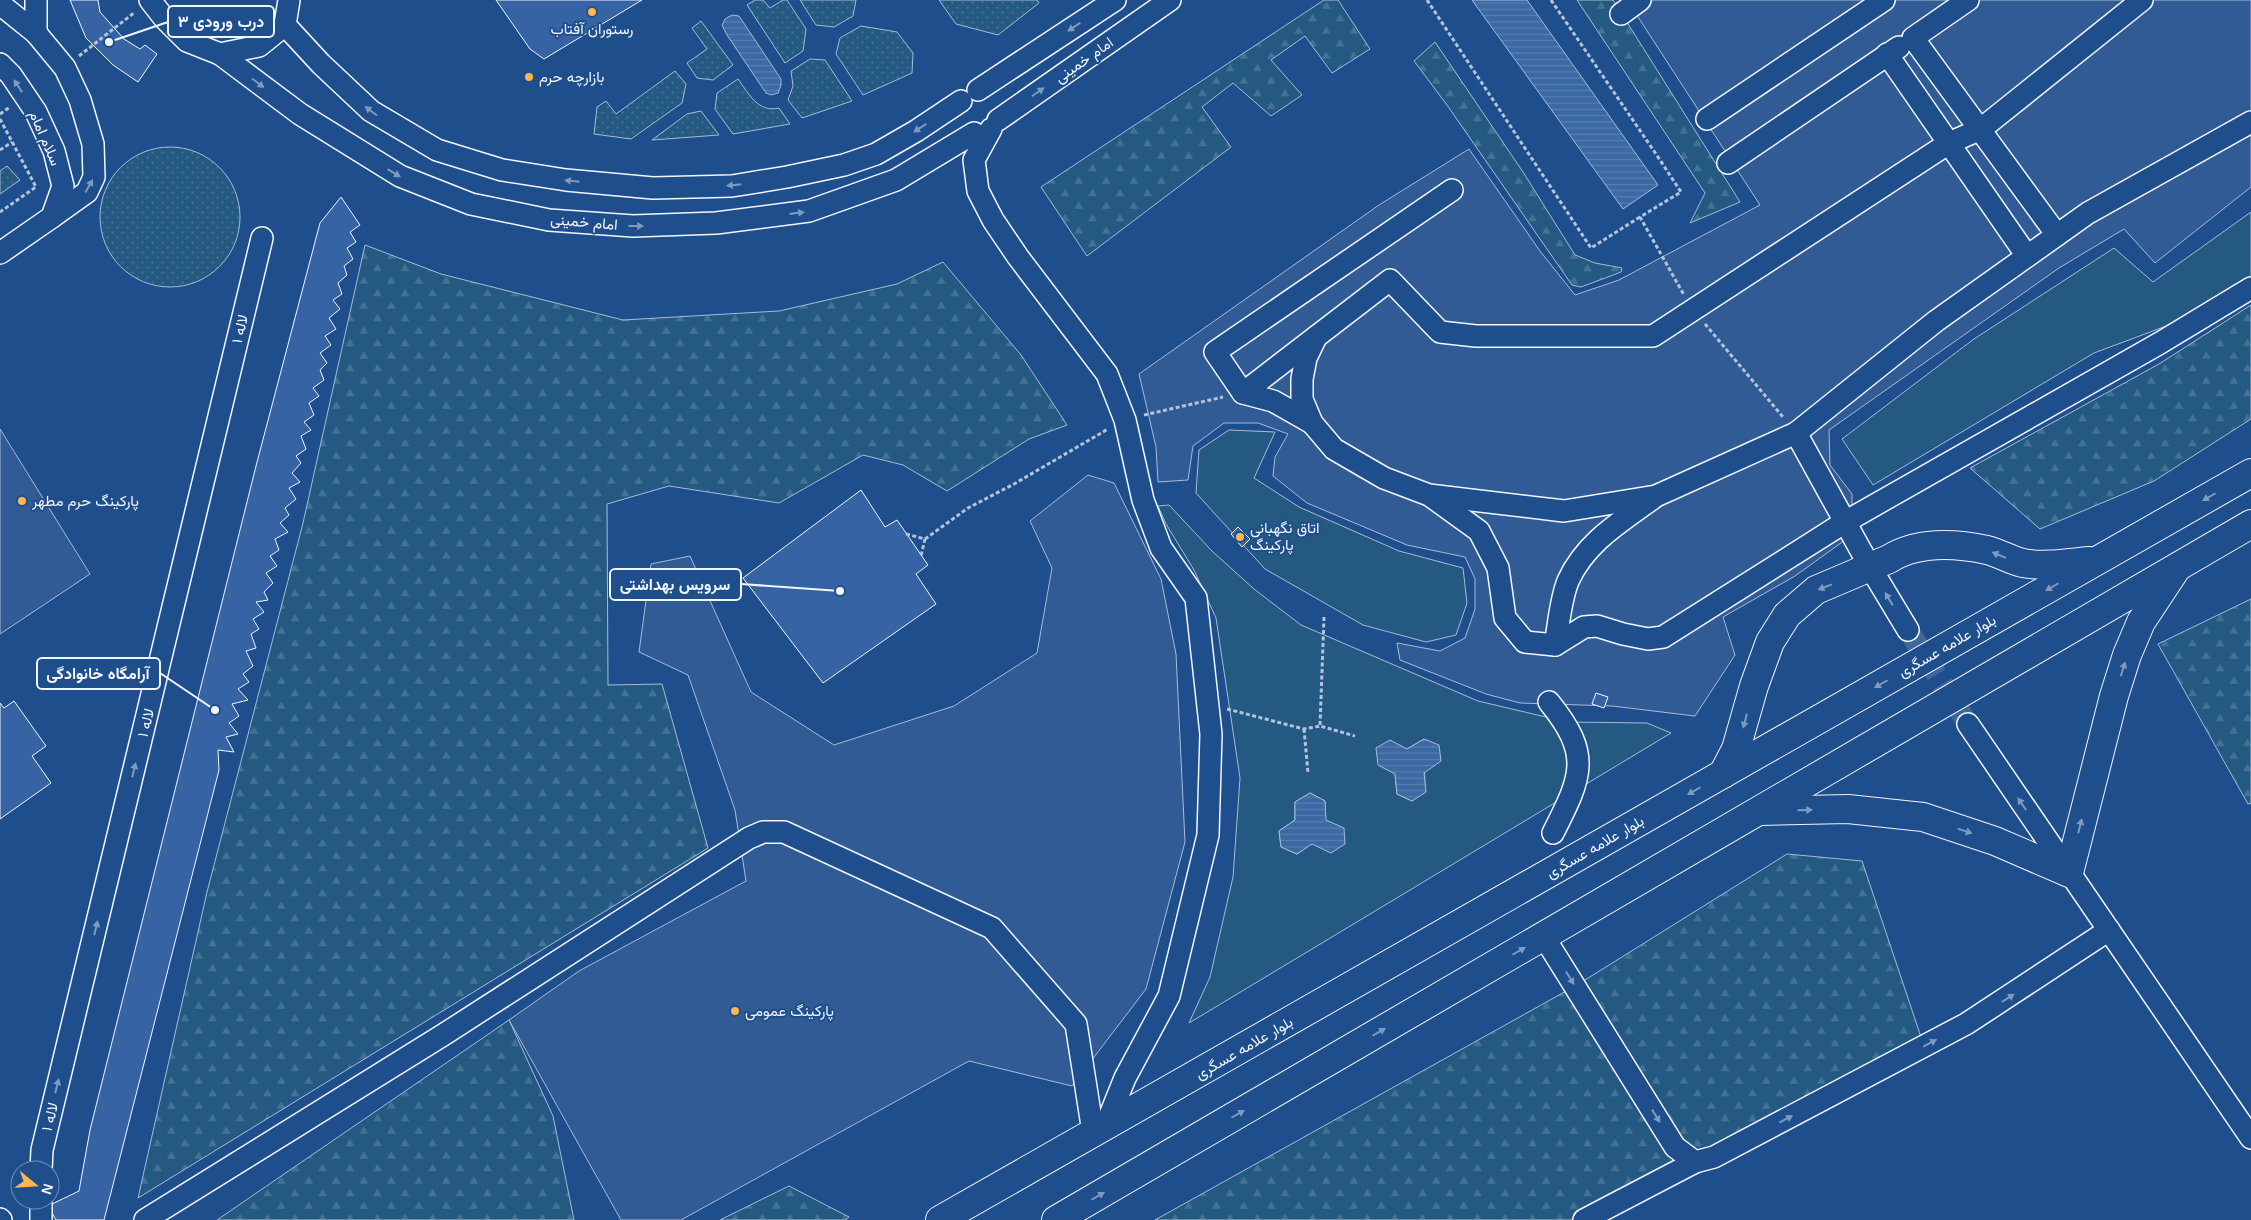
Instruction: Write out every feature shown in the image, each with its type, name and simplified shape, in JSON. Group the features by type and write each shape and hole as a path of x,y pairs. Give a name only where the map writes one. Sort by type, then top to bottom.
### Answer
{"highway":[{"name":"بلوار علامه عسگری","path":"940,1220 2251,473"},
{"path":"1056,1220 2251,524"},
{"path":"1723,774 1736,749 1754,686 1770,642 1787,614 1816,590 1900,552 1940,543 1988,550 2025,563 2047,565 2098,560"},
{"path":"1757,812 1848,809 1923,818 1995,841 2069,873 2127,655 2142,622 2179,565"}],"street":[{"path":"36,0 36,33"},
{"name":"امام خمینی","path":"150,0 164,18 187,41 220,54 300,114 400,176 471,204 549,220 633,226 716,223 809,212 896,180 988,127 1170,0"},
{"path":"220,54 260,46 285,25 289,0"},
{"path":"285,25 321,64 371,111 437,150 502,170 566,180 653,188 732,186 787,177 844,164 876,154 916,131 1115,0"},
{"path":"1621,14 1640,0"},
{"path":"1707,119 1884,0"},
{"path":"1728,163 1968,0"},
{"path":"1243,393 1390,280 1440,332 1476,336 1653,336 1949,143 1981,129 2142,0"},
{"path":"0,4 36,33 64,68 80,100 93,144 94,177 87,192 0,253"},
{"path":"1914,38 2057,235"},
{"path":"1887,54 2027,256"},
{"name":"سلام امام","path":"0,64 11,75 36,112 54,151 63,186 52,216"},
{"path":"988,127 962,126 959,120 958,106 969,96 991,94 996,99 1000,113 988,127 974,160 978,191 992,220 1107,374 1124,420 1143,500 1161,548 1196,598 1211,734 1208,836 1168,996 1100,1129"},
{"path":"1555,645 1562,602 1568,581 1584,553 1605,533 1656,496 1796,433 1936,321 2088,213 2251,122"},
{"path":"1312,423 1273,400 1243,393 1215,352 1452,190"},
{"name":"لاله ۱","path":"42,1160 262,238"},
{"path":"1429,495 1478,530 1498,568 1505,618 1525,642 1555,645 1584,627 1597,626 1648,639 1663,637 1845,522 2160,343 2251,288"},
{"path":"1316,337 1306,358 1302,380 1302,399 1312,423 1334,449 1384,478 1429,495 1564,511 1656,496"},
{"path":"1796,433 1870,567 1908,630"},
{"path":"1549,702 1572,734 1578,756 1578,774 1572,794 1554,833"},
{"path":"1968,724 2251,1138"},
{"path":"145,1220 443,1035 749,838 763,832 784,832 992,928 1076,1024 1100,1129"},
{"path":"1584,1220 1694,1162 1714,1157 1966,1024 2109,930"},
{"path":"1544,937 1675,1147 1694,1162"}],"path":[{"path":"64,68 150,0"},
{"path":"1427,0 1591,248 1681,192 1551,0"},
{"path":"0,119 36,187 0,212"},
{"path":"0,150 12,142"},
{"path":"1640,217 1693,310 1796,433"},
{"path":"921,556 925,539 968,508 1014,484 1124,420 1243,393"},
{"path":"906,534 925,539"},
{"path":"1320,726 1324,617"},
{"path":"1207,704 1304,728 1320,726 1355,736"},
{"path":"1304,728 1308,773"}],"green space":[{"path":"755,0 763,0 770,8 783,0 787,0 806,29 803,51 785,63 747,5"},
{"path":"800,0 856,0 853,16 834,27 816,25"},
{"path":"939,0 1037,0 1039,3 998,35 956,24"},
{"path":"1324,0 1338,0 1370,49 1332,73 1305,36 1271,60 1302,95 1271,116 1233,83 1202,107 1231,147 1087,256 1041,187"},
{"path":"1577,0 1613,0 1740,202 1690,223 1705,193"},
{"path":"701,21 733,65 713,80 697,78 687,63 707,49 692,28"},
{"path":"861,26 897,32 913,53 912,73 863,95 836,54 840,38"},
{"path":"1435,42 1523,172 1575,255 1595,263 1622,268 1621,272 1581,287 1572,285 1447,105 1414,61"},
{"path":"810,59 825,60 852,101 802,118 788,100 793,86 791,71"},
{"path":"675,71 686,84 682,103 631,139 594,134 597,107 606,101 616,114"},
{"path":"738,79 755,101 765,108 779,108 790,124 733,134 715,109 717,93"},
{"path":"701,111 719,135 652,140 687,114"},
{"path":"170,147 197,153 209,159 219,168 228,178 234,190 240,217 234,244 228,256 219,266 209,275 197,281 170,287 143,281 131,275 121,266 112,256 106,244 100,217 106,190 112,178 121,168 131,159 143,153"},
{"path":"7,166 20,180 0,194 0,171"},
{"path":"2251,212 2251,283 2217,307 2094,353 1873,485 1842,439 1974,339 2114,248 2153,282"},
{"path":"365,245 441,274 623,320 779,311 897,284 943,262 1021,355 1067,425 1029,439 947,491 903,465 863,455 779,503 669,486 607,504 608,685 662,684 708,848 138,1198 207,892 303,523"},
{"path":"2251,305 2251,419 2154,481 2040,529 1970,468 2159,364"},
{"path":"1229,430 1275,432 1254,478 1299,507 1399,551 1463,568 1467,603 1456,635 1426,642 1363,625 1265,569 1196,493 1199,450"},
{"path":"1169,505 1212,551 1254,589 1301,625 1478,701 1567,722 1647,723 1671,733 1189,1023 1210,977 1233,877 1240,778 1216,618 1194,570 1166,524 1158,506","holes":["1424,739 1425,792 1412,801 1397,794 1395,774 1407,749","1310,793 1325,801 1325,819 1316,838 1297,854 1281,847 1279,831 1295,820 1295,802"]},
{"path":"2251,599 2251,803 2248,804 2158,644"},
{"path":"1787,854 1862,861 1922,1040 1571,1220 1155,1220 1577,985"},
{"path":"509,1020 553,1116 574,1220 217,1220"},
{"path":"789,1186 849,1217 846,1220 720,1220"}],"shaded area":[{"path":"1472,0 1527,0 1658,185 1623,209"},
{"path":"1627,0 2251,0 2251,187 2155,263 2124,229 2059,268 1829,430 1830,465 1852,494 1852,535 1795,576 1723,617 1735,655 1695,716 1612,706 1520,703 1486,694 1400,660 1397,643 1440,651 1465,638 1475,609 1475,579 1465,557 1407,545 1307,503 1273,476 1275,457 1288,434 1258,423 1224,423 1193,446 1188,480 1158,482 1156,447 1139,374 1379,205 1469,149 1540,251 1575,295 1619,280 1760,205"},
{"path":"732,15 739,16 781,79 778,93 771,95 766,93 727,35 722,25 725,19"},
{"name":"پارکینگ حرم مطهر","path":"0,429 90,574 0,634"},
{"path":"1088,475 1114,483 1161,579 1176,654 1185,842 1146,989 1072,1086 969,1061 681,1220 621,1220 509,1020 579,971 746,881 735,810 688,675 639,652 651,564 690,556 751,692 834,745 954,706 1037,653 1052,568 1030,521"},
{"path":"1424,739 1439,745 1441,761 1424,773 1426,792 1412,801 1397,794 1395,774 1378,765 1376,748 1390,740 1407,749"},
{"path":"1310,793 1325,801 1326,820 1344,828 1345,844 1331,853 1312,844 1297,854 1281,847 1279,831 1295,820 1295,802"}],"building":[{"path":"70,0 98,0 100,12 124,39 140,49 145,45 157,54 138,82 113,65 86,38"},
{"path":"496,0 642,0 544,59 530,49"},
{"path":"341,197 360,225 350,232 356,242 347,248 353,259 344,266 347,275 338,283 342,294 333,300 340,309 329,318 336,329 325,336 331,345 320,353 327,363 320,370 324,380 313,388 319,396 309,403 314,415 304,422 311,430 301,436 306,449 296,456 301,463 292,473 300,482 289,488 296,499 285,508 289,515 280,523 288,532 275,539 279,550 270,556 277,566 266,573 273,583 264,592 268,600 256,602 264,612 253,619 259,629 251,634 256,648 246,651 253,666 243,674 249,682 238,689 248,700 232,704 239,716 229,723 238,734 226,737 234,752 218,750 219,770 104,1220 56,1220 50,1210 60,1210 60,1200 79,1191 90,1130 256,466 320,223"},
{"path":"861,490 885,527 897,520 928,565 916,574 936,604 823,683 743,578"},
{"name":"اتاق نگهبانی پارکینگ","path":"1238,527 1250,539 1242,547 1231,534"},
{"path":"1596,693 1608,697 1604,708 1592,704"},
{"path":"14,701 46,746 32,756 51,783 0,819 0,703 4,708"}],"tunnel":[{"path":"1908,630 1968,724"}],"place":[{"name":"رستوران آفتاب","path":"592,12"},
{"name":"درب ورودی ۳","path":"109,42"},
{"name":"بازارچه حرم","path":"529,77"},
{"name":"پارکینگ حرم مطهر","path":"22,501"},
{"name":"اتاق نگهبانی پارکینگ","path":"1240,537"},
{"name":"سرویس بهداشتی","path":"840,591"},
{"name":"آرامگاه خانوادگی","path":"215,710"},
{"name":"پارکینگ عمومی","path":"735,1011"}]}
